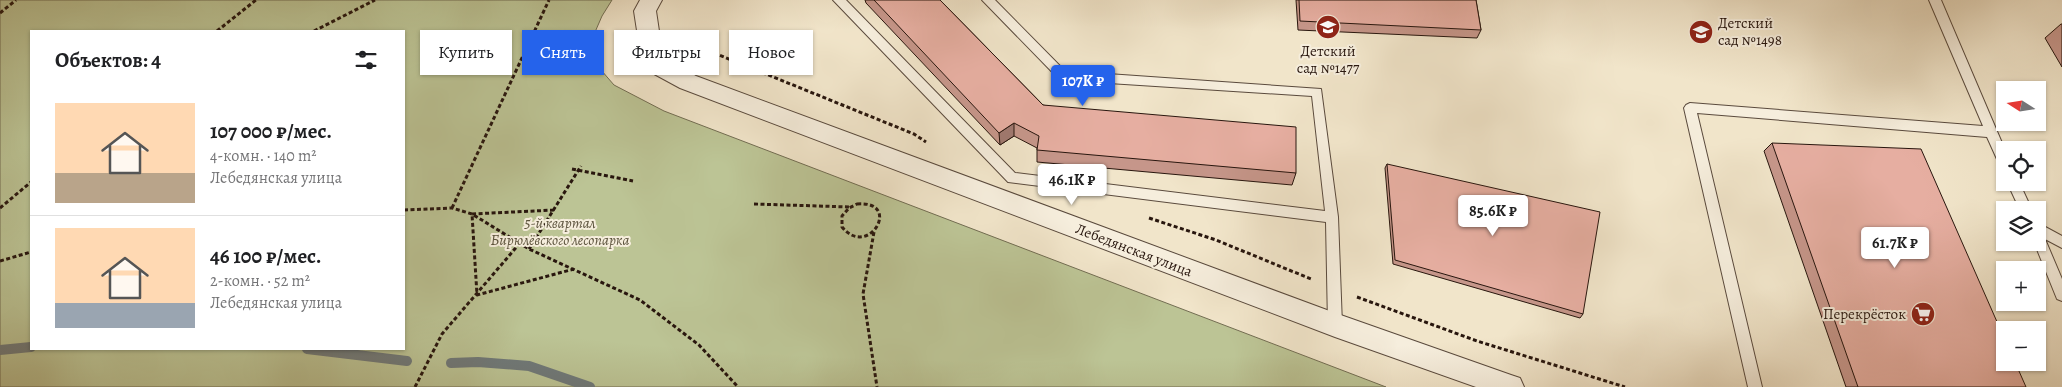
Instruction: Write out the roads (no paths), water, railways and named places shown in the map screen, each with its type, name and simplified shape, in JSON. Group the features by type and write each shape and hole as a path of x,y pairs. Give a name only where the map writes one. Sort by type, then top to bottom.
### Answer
{"street":[{"name":"Лебедянская улица","path":"651,0 645,11 653,64 688,82 1335,325 1512,387"}],"lane":[{"path":"839,0 1012,178 1332,217"},
{"path":"988,0 1062,75 1317,92 1332,217 1335,325"},
{"path":"1935,0 1996,143"},
{"path":"1754,387 1690,108 1991,132"},
{"path":"2046,233 2062,242"},
{"path":"2044,251 2062,295"}],"waterway":[{"path":"0,350 30,347"},
{"path":"315,350 407,361"},
{"path":"451,363 478,362 529,366 590,387"}],"place":[{"name":"Детский сад №1477","path":"1328,27"},
{"name":"Детский сад №1498","path":"1701,32"},
{"name":"Перекрёсток","path":"1923,314"}],"park label":[{"name":"5-й квартал Бирюлёвского лесопарка","path":"560,232"}]}
